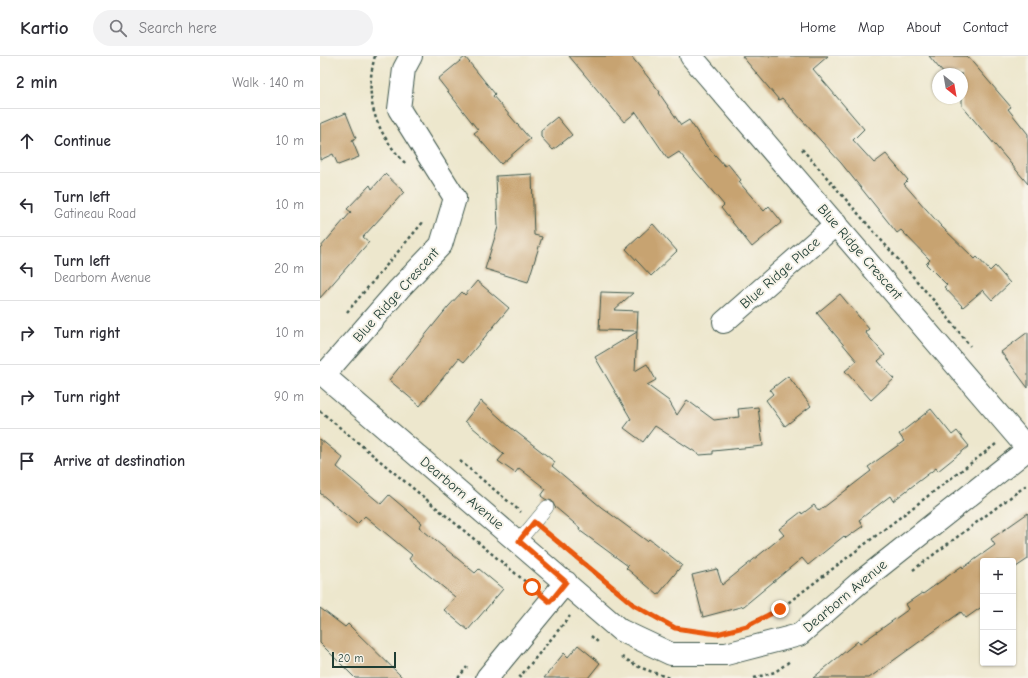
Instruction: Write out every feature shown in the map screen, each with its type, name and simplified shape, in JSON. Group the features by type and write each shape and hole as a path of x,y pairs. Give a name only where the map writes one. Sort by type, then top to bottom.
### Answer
{"street":[{"name":"Blue Ridge Crescent","path":"322,374 441,245 455,198 399,109 404,69 411,56"},
{"name":"Blue Ridge Crescent","path":"692,56 1028,449"},
{"name":"Blue Ridge Place","path":"724,322 836,224"},
{"name":"Dearborn Avenue","path":"322,374 519,541 620,630 671,654 726,654 799,635 859,583 1028,449"},
{"path":"487,678 566,582"}],"lane":[{"path":"519,541 548,507"}],"path":[{"path":"375,56 370,74 371,99 380,131 394,152 410,168"},
{"path":"345,314 427,218"},
{"path":"320,411 550,602 575,621"},
{"path":"747,626 780,609 1013,431"},
{"path":"454,456 634,605 675,628 696,631"},
{"path":"519,678 570,616"},
{"path":"586,631 602,644"},
{"path":"620,656 639,667 669,678"}],"building":[{"path":"569,56 631,56 660,92 659,93 681,125 689,120 706,145 725,166 728,164 741,180 739,182 764,211 769,206 782,222 752,247 721,208 724,205 679,152 668,159 636,112 624,122"},
{"path":"742,56 828,56 813,69 864,129 853,140 874,163 886,154 908,180 904,184 941,226 975,259 977,257 990,271 995,266 1010,283 992,300 983,290 963,307 944,287 947,285 926,264 930,260 901,230 897,233 841,163 782,98 779,100"},
{"path":"929,56 967,56 1011,107 1008,109 1028,134 1028,184 962,106 962,104 968,104 968,68 939,68"},
{"path":"465,57 495,94 493,96 530,139 501,164 474,133 478,130 438,79"},
{"path":"346,113 356,138 352,140 359,157 338,165 333,154 320,160 320,124"},
{"path":"557,117 572,135 553,150 541,137 541,130"},
{"path":"385,174 404,192 363,237 369,242 320,298 320,248 351,212 347,209 370,185 372,189"},
{"path":"532,174 534,235 542,237 528,282 485,269 498,227 496,176"},
{"path":"653,224 677,251 651,276 626,249"},
{"path":"477,281 509,308 464,362 459,358 420,406 389,380 448,307 462,292 465,295"},
{"path":"601,292 633,293 614,310 638,311 637,331 599,330"},
{"path":"840,294 869,329 865,332 885,355 878,361 894,379 871,400 845,371 857,361 817,313"},
{"path":"637,332 635,371 647,364 656,380 647,385 669,401 677,415 687,400 714,420 739,417 738,409 758,407 763,446 713,451 713,454 700,455 655,426 643,442 624,428 631,419 595,357"},
{"path":"1028,332 1028,388 1001,352"},
{"path":"788,376 811,406 785,426 766,400 773,394 770,390"},
{"path":"481,401 510,427 555,462 552,466 601,507 647,541 649,539 682,565 658,595 626,568 628,566 579,530 580,528 555,507 552,501 541,496 546,489 519,468 515,473 498,461 504,454 465,421"},
{"path":"931,409 952,435 957,431 969,446 938,471 936,468 893,501 890,496 859,520 863,526 846,538 844,536 808,565 802,558 744,606 703,617 692,575 717,569 722,585 784,535 779,529 801,512 802,514 814,505 819,511 871,471 868,467 904,441 899,434"},
{"path":"320,439 343,458 337,467 381,504 389,495 422,523 419,527 475,573 479,569 503,589 468,630 444,610 455,597 409,559 412,555 365,516 357,524 320,493"},
{"path":"1028,513 1028,559 1016,567 1016,558 980,558 980,608 966,618 961,612 869,678 813,678 858,641 860,644 909,609 906,604 922,593 923,594 962,566 963,568 995,545 991,539"},
{"path":"320,608 345,627 348,624 403,678 355,678 320,643"},
{"path":"578,645 600,663 588,678 544,678 564,653 568,657"}],"route":[{"path":"532,587 550,602 566,582 519,541 534,522 634,605 675,628 717,634 747,626 780,609"}]}
